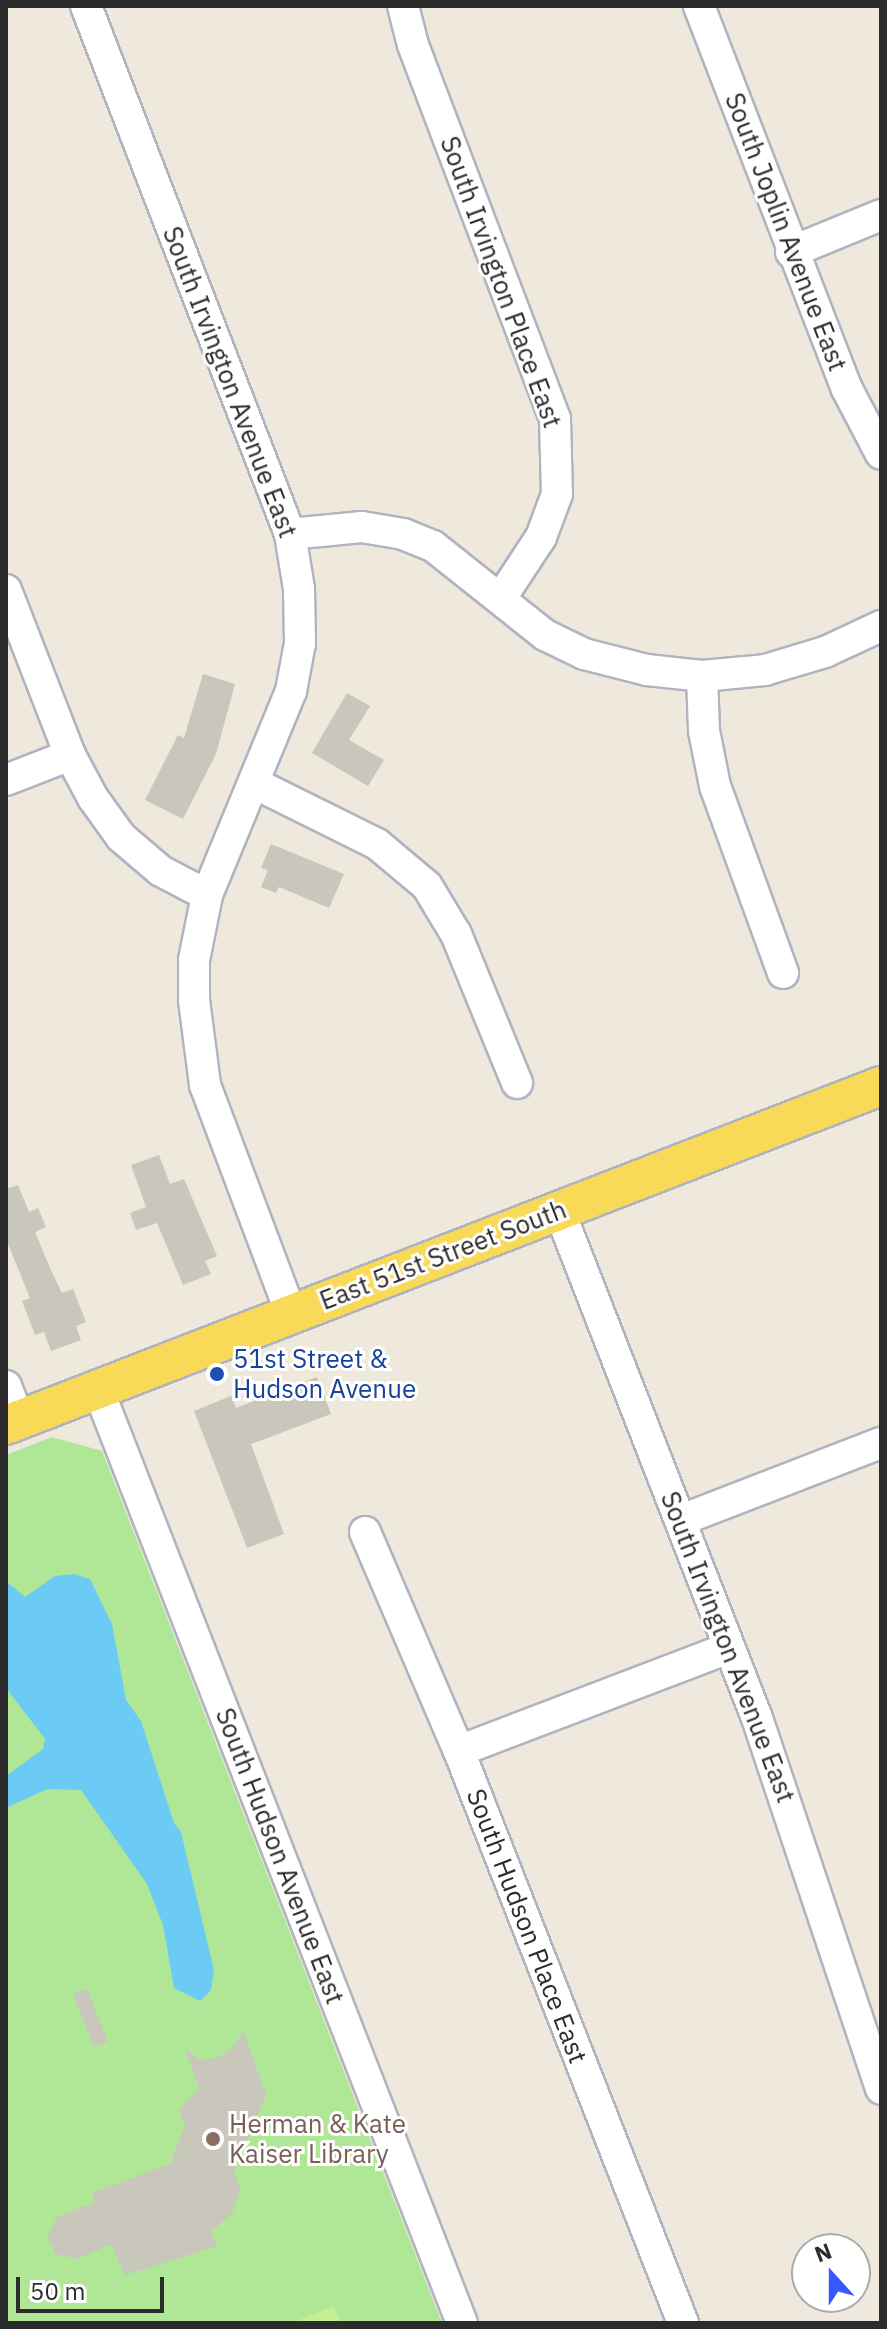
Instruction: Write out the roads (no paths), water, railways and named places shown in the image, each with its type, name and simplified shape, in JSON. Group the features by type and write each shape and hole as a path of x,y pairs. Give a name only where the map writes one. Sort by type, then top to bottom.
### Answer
{"main road":[{"name":"East 51st Street South","path":"10,1410 98,1389 881,1086"}],"street":[{"name":"South Irvington Avenue East","path":"86,6 290,534 300,643 291,691 256,784 207,895 194,960 194,1000 205,1085 291,1314"},
{"name":"South Irvington Place East","path":"403,6 413,45 555,419 557,494 541,537 501,598"},
{"name":"South Joplin Avenue East","path":"699,6 791,252 847,389 881,454"},
{"path":"791,252 881,215"},
{"path":"290,534 362,527 403,534 433,546 545,635 584,654 702,676 765,670 825,652 881,626"},
{"path":"6,590 70,755 121,837 161,871 207,895"},
{"path":"702,676 704,731 715,786 783,973"},
{"path":"6,780 70,755"},
{"path":"256,784 377,844 427,886 456,934 517,1083"},
{"name":"South Irvington Avenue East","path":"559,1210 681,1520 792,1818 873,2040 881,2089"},
{"name":"South Hudson Avenue East","path":"98,1389 462,2323"},
{"path":"681,1520 881,1443"},
{"name":"South Hudson Place East","path":"365,1532 459,1751 683,2323"},
{"path":"459,1751 729,1648"}],"water":[{"path":"74,1574 90,1579 112,1624 126,1700 141,1721 174,1823 181,1832 214,1970 211,1990 200,2001 174,1988 163,1925 147,1884 81,1790 47,1789 6,1808 6,1776 43,1749 45,1739 6,1688 6,1581 25,1597 55,1576"}],"place":[{"name":"51st Street & Hudson Avenue","path":"217,1374"},
{"name":"Herman & Kate Kaiser Library","path":"213,2139"}]}
